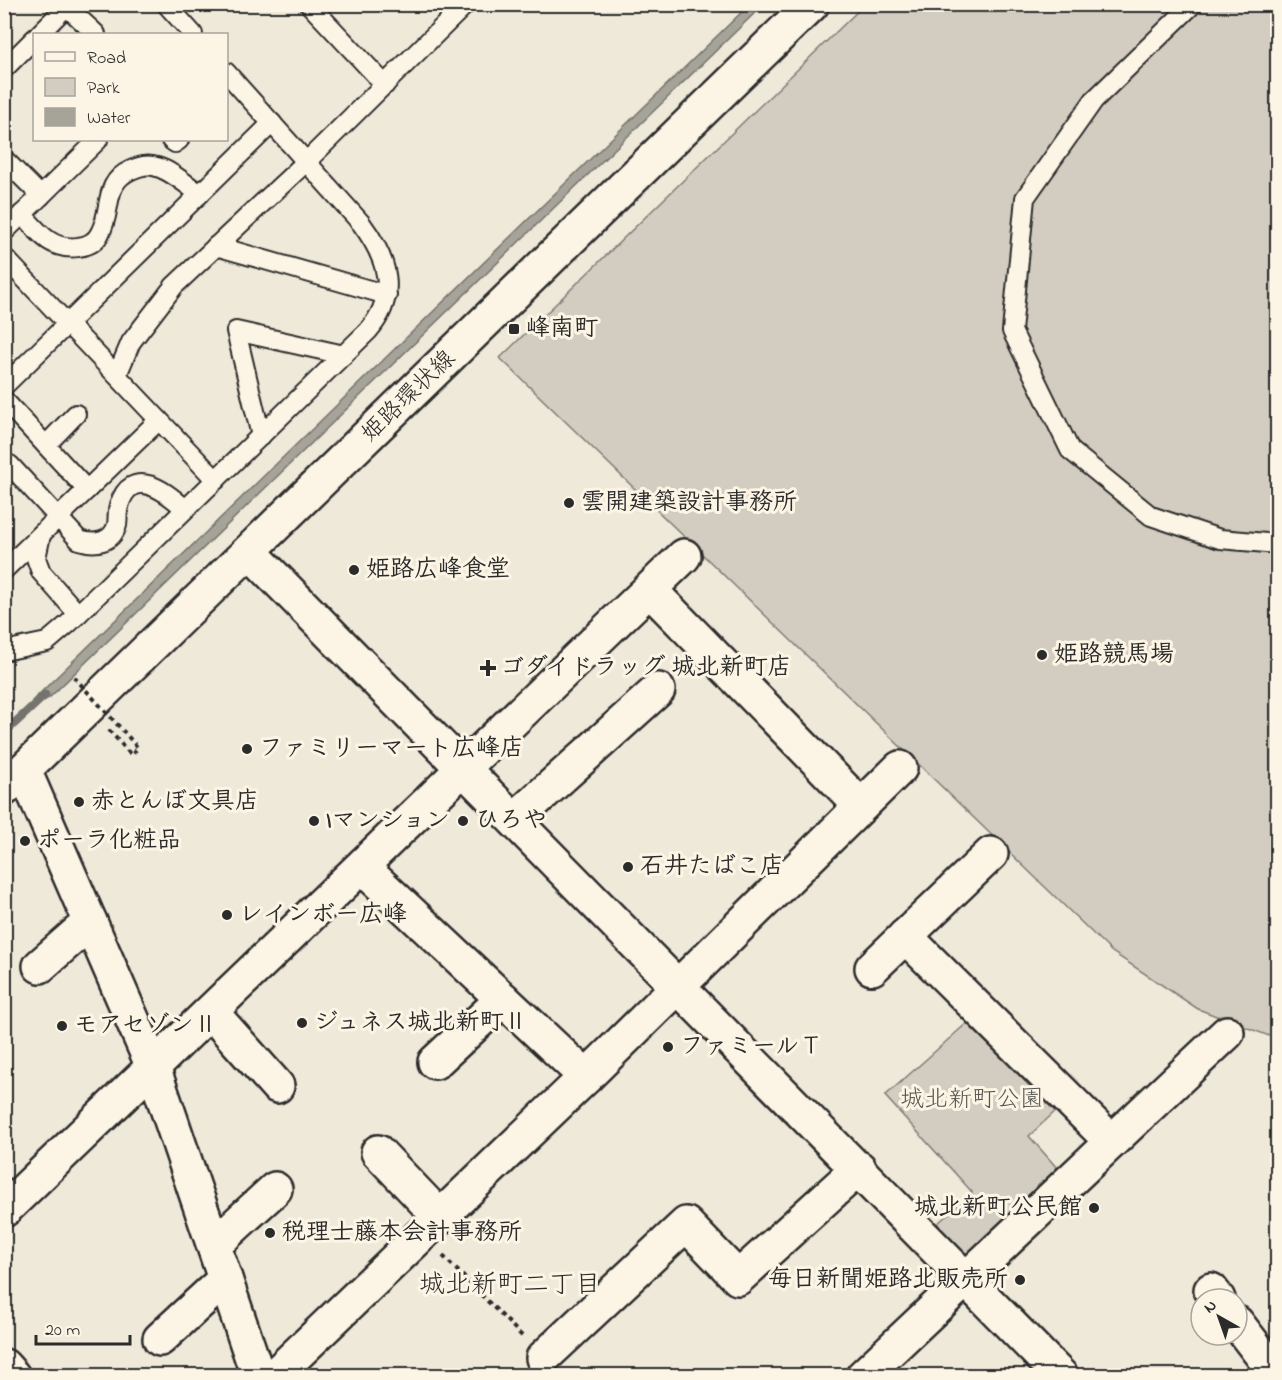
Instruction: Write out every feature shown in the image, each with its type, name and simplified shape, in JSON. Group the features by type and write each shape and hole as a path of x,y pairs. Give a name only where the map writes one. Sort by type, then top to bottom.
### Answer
{"street":[{"name":"姫路環状線","path":"14,779 812,4"},
{"path":"250,552 679,985 1061,1376"},
{"path":"4,1210 363,868 464,767 684,556"},
{"path":"650,590 860,806"},
{"path":"515,819 658,690"},
{"path":"274,1376 586,1077 900,768"},
{"path":"14,779 90,922 153,1067 258,1376"},
{"path":"872,968 991,854"},
{"path":"363,868 586,1077"},
{"path":"40,966 90,922"},
{"path":"905,936 1111,1141"},
{"path":"435,1062 503,999"},
{"path":"211,1012 277,1086"},
{"path":"863,1376 1227,1033"},
{"path":"378,1152 431,1225"},
{"path":"543,1358 686,1224 738,1278 859,1168"},
{"path":"214,1245 275,1189"},
{"path":"159,1339 225,1279"},
{"path":"1249,1341 1265,1364"},
{"path":"4,1366 13,1376"}],"lane":[{"path":"166,4 192,33"},
{"path":"309,4 385,86"},
{"path":"117,375 130,342 174,286 385,86 466,4"},
{"path":"1193,4 1094,100 1025,198 1012,331 1070,450 1151,516 1220,539 1278,544"},
{"path":"40,33 68,6 95,33"},
{"path":"4,69 33,40"},
{"path":"4,651 47,642 78,614 344,355 374,324 387,295 387,272 378,245 272,123 230,83"},
{"path":"4,386 272,123"},
{"path":"4,232 97,141"},
{"path":"4,159 41,196"},
{"path":"22,214 42,237 57,247 72,248 87,246 100,235 108,196 114,183 122,174 142,165 159,167 200,194"},
{"path":"216,246 387,295"},
{"path":"4,256 216,480"},
{"path":"261,436 236,331 344,355"},
{"path":"4,400 87,490"},
{"path":"46,445 76,414"},
{"path":"4,570 159,420"},
{"path":"4,470 10,465 79,540 93,544 106,541 116,528 119,506 126,493 137,485 151,484 165,490 185,509"},
{"path":"41,535 36,558 41,572 78,614"}],"path":[{"path":"74,677 138,748 130,755 108,729"},
{"path":"431,1225 543,1358"}],"green space":[{"name":"姫路競馬場","path":"864,5 1277,5 1277,1039 1198,1009 1112,952 500,358"},
{"name":"城北新町公園","path":"977,1014 1060,1107 1029,1136 1065,1177 971,1261 937,1224 972,1192 885,1096"}],"water":[{"path":"749,5 763,5 49,698 36,704 32,701"}],"waterway":[{"path":"4,733 45,695"}],"place":[{"name":"峰南町","path":"514,329"},
{"name":"雲開建築設計事務所","path":"569,503"},
{"name":"姫路広峰食堂","path":"354,570"},
{"name":"姫路競馬場","path":"1042,655"},
{"name":"ゴダイドラッグ 城北新町店","path":"488,668"},
{"name":"ファミリーマート広峰店","path":"247,749"},
{"name":"赤とんぼ文具店","path":"79,802"},
{"name":"Iマンション","path":"314,821"},
{"name":"ひろや","path":"463,821"},
{"name":"ポーラ化粧品","path":"25,841"},
{"name":"石井たばこ店","path":"628,867"},
{"name":"レインボー広峰","path":"227,915"},
{"name":"ジュネス城北新町Ⅱ","path":"302,1023"},
{"name":"モアセゾンⅡ","path":"62,1026"},
{"name":"ファミールＴ","path":"668,1047"},
{"name":"城北新町公民館","path":"1094,1208"},
{"name":"税理士藤本会計事務所","path":"270,1233"},
{"name":"毎日新聞姫路北販売所","path":"1020,1280"}],"district":[{"name":"城北新町二丁目","path":"510,1286"}]}
